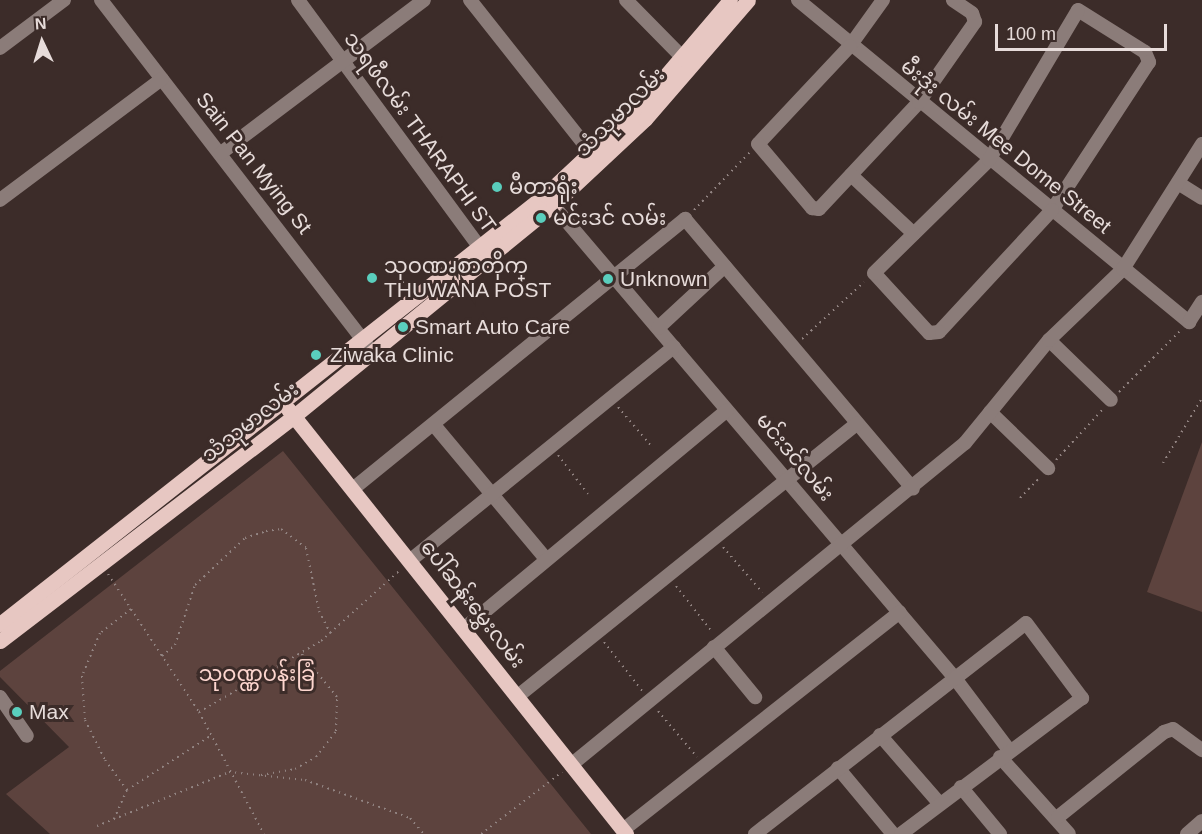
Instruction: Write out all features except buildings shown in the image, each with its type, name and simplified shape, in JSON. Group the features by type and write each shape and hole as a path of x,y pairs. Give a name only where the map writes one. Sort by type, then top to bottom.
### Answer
{"main road":[{"name":"သံသုမာလမ်း","path":"688,63 730,0"},
{"name":"သံသုမာလမ်း","path":"0,641 373,353 595,158 748,0"},
{"name":"သံသုမာလမ်း","path":"0,624 362,340 483,254"},
{"name":"ပေါ်ဆန်းမွှေးလမ်း","path":"283,402 412,559 625,832"}],"street":[{"path":"0,48 46,5 64,0"},
{"name":"Sain Pan Mying St","path":"101,0 373,353"},
{"name":"သရဖီလမ်း THARAPHI ST","path":"298,0 483,254"},
{"path":"221,153 424,0"},
{"path":"470,0 595,158"},
{"path":"626,0 688,63"},
{"name":"မီးဒုံး လမ်း Mee Dome Street","path":"798,0 850,46 1189,322 1202,302"},
{"path":"883,0 850,46 758,144 812,208 819,208 919,102 975,22 972,13 953,0"},
{"path":"1078,10 1145,52 1149,62 1052,210 939,332 929,333 874,273 989,160 1078,10"},
{"path":"0,200 162,79"},
{"path":"571,765 770,602 913,489 990,412 1049,340 1123,269 1202,144"},
{"path":"851,175 914,234"},
{"path":"1178,183 1202,198"},
{"name":"မင်းဒင်လမ်း","path":"549,200 954,677 1004,753 1058,817"},
{"path":"354,488 616,279 685,219 913,489"},
{"path":"657,328 725,266"},
{"path":"1049,340 1111,400"},
{"path":"412,559 674,347"},
{"path":"466,627 727,410"},
{"path":"990,412 1048,468"},
{"path":"518,696 784,477 857,423"},
{"path":"434,425 546,559"},
{"path":"625,832 704,766 900,612"},
{"path":"759,833 838,768 1026,623 1082,693 1082,698 1004,753 901,834"},
{"path":"717,645 755,697"},
{"path":"0,698 27,736"},
{"path":"1070,834 1058,817 1164,732 1173,729 1202,750"},
{"path":"880,735 940,804"},
{"path":"838,768 893,834"},
{"path":"961,787 1000,834"},
{"path":"1187,834 1202,821"}],"path":[{"path":"685,219 758,144"},
{"path":"793,347 874,273"},
{"path":"610,398 653,448"},
{"path":"1163,463 1202,398"},
{"path":"551,446 588,494"},
{"path":"1020,498 1048,468"},
{"path":"162,656 175,645 195,585 208,571 245,538 281,529 306,548 316,599 330,633"},
{"path":"713,535 770,602"},
{"path":"199,712 301,653 330,633 412,559"},
{"path":"101,563 199,712 264,834"},
{"path":"666,574 717,645"},
{"path":"127,790 85,720 82,676 100,633 131,609"},
{"path":"596,632 704,766"},
{"path":"258,775 295,769 316,757 336,731 337,697 301,653"},
{"path":"114,819 127,790 211,736"},
{"path":"481,834 571,765"},
{"path":"97,826 230,772 305,780 364,799 410,818 424,834"}],"green space":[{"path":"1202,442 1202,612 1147,592"},
{"name":"သုဝဏ္ဏပန်းခြံ","path":"283,451 591,834 50,834 6,794 69,747 0,677 0,671"}],"place":[{"name":"မီတာရုံး","path":"497,187"},
{"name":"မင်းဒင် လမ်း","path":"541,218"},
{"name":"သုဝဏၧစာတိုက္ THUWANA POST","path":"372,278"},
{"name":"Unknown","path":"608,279"},
{"name":"Smart Auto Care","path":"403,327"},
{"name":"Ziwaka Clinic","path":"316,355"},
{"name":"Max","path":"17,712"}]}
